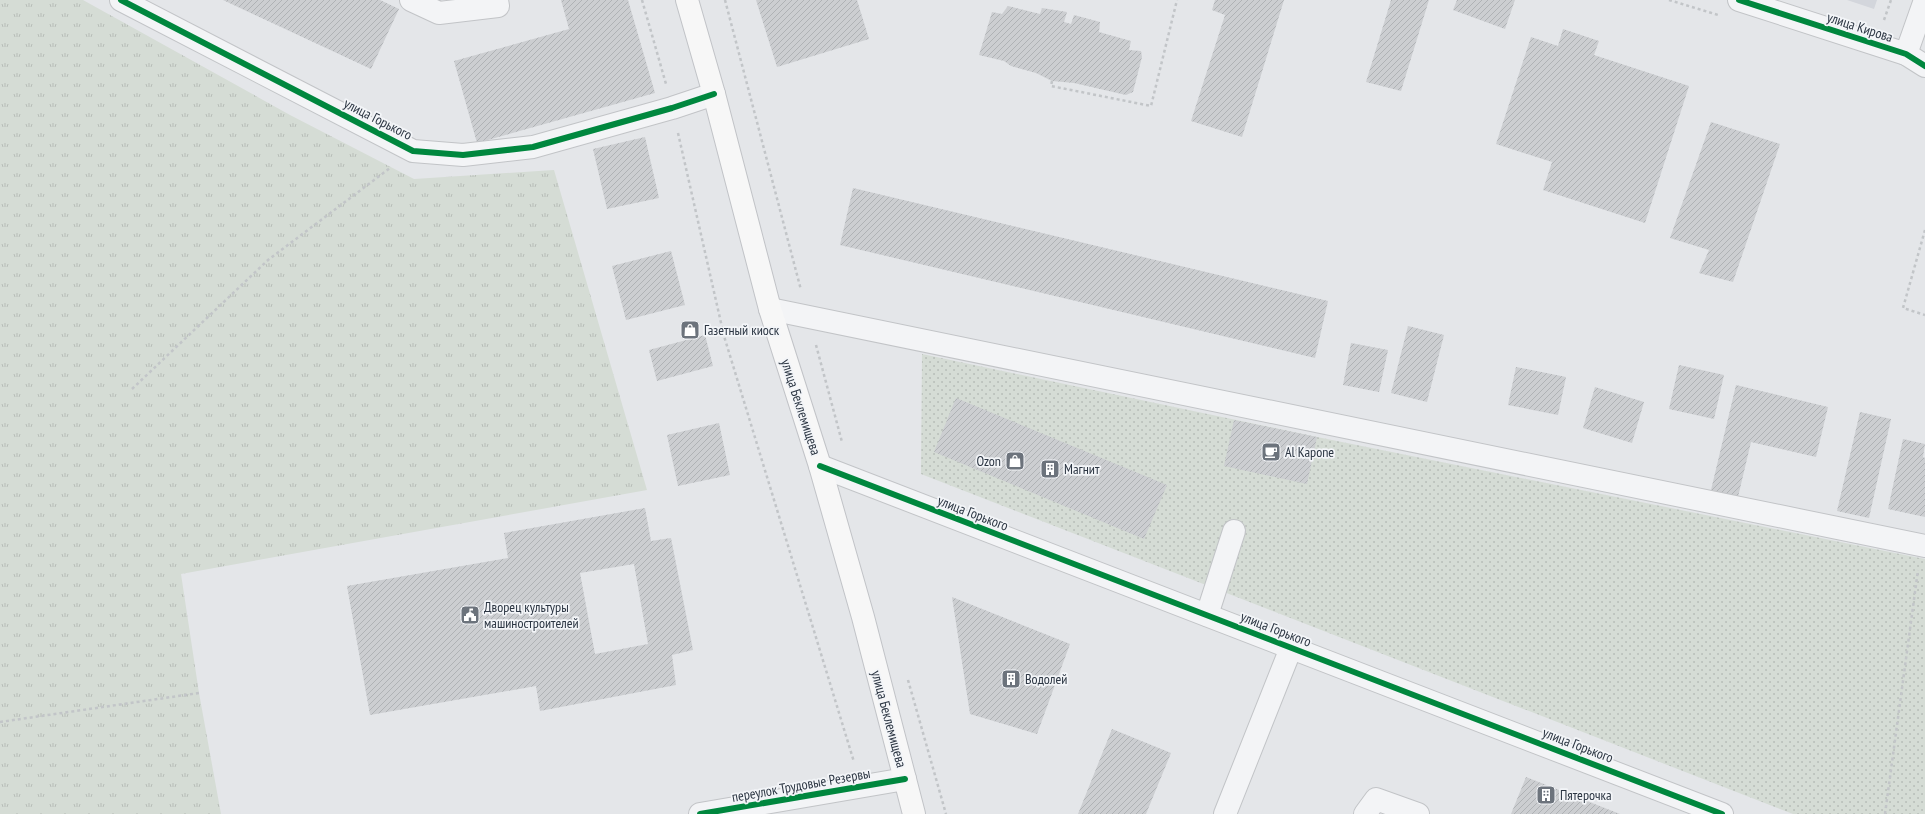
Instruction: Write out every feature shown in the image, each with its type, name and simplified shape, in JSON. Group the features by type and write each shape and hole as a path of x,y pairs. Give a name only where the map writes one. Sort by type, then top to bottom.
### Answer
{"main road":[{"name":"улица Беклемищева","path":"687,0 714,94 770,309 820,466 863,618 914,814"}],"street":[{"name":"улица Горького","path":"120,0 413,151 464,155 533,147 672,108 714,94"},
{"path":"411,0 439,13 498,6 497,0"},
{"name":"улица Кирова","path":"1739,0 1906,54 1925,66"},
{"path":"1906,54 1925,0"},
{"path":"770,309 1923,546"},
{"name":"улица Горького","path":"820,466 1722,814"},
{"path":"1207,615 1234,531"},
{"path":"1225,814 1291,648"},
{"name":"переулок Трудовые Резервы","path":"700,814 905,779"},
{"path":"1365,814 1376,798 1418,814"}],"path":[{"path":"642,0 672,108 724,336 862,787"},
{"path":"725,0 852,478"},
{"path":"1052,82 1051,86 1151,106 1177,0"},
{"path":"132,390 268,260 413,151"},
{"path":"1925,230 1903,308 1925,315"},
{"path":"1885,814 1923,546"},
{"path":"907,677 946,814"},
{"path":"0,722 199,693"}],"shaded area":[{"path":"1847,0 1877,0 1874,9"}],"green space":[{"path":"0,0 83,0 290,115 414,179 554,170 647,490 181,574 199,693 221,814 0,814"},
{"path":"922,354 1317,437 1925,559 1925,814 1793,814 921,474"}],"building":[{"path":"223,0 380,0 399,9 371,69"},
{"path":"561,0 628,0 655,93 477,143 454,61 569,29"},
{"path":"756,0 857,0 869,39 777,67"},
{"path":"1215,0 1284,0 1242,137 1191,121 1225,15 1212,10"},
{"path":"1391,0 1429,0 1401,91 1366,82"},
{"path":"1457,0 1515,0 1505,29 1453,10"},
{"path":"1008,6 1040,14 1042,8 1067,12 1064,22 1071,24 1074,15 1100,22 1099,32 1131,41 1129,50 1141,51 1142,57 1133,92 1126,95 1074,83 1052,81 1036,73 1011,66 1004,61 979,55 992,12 1002,14"},
{"path":"1563,29 1599,41 1594,55 1689,86 1645,223 1543,190 1552,162 1496,144 1531,37 1558,46"},
{"path":"1711,122 1780,144 1733,282 1699,273 1709,250 1670,238"},
{"path":"645,137 659,198 607,209 593,149"},
{"path":"853,188 1328,301 1315,358 840,245"},
{"path":"671,251 685,305 626,320 612,266"},
{"path":"1408,326 1444,335 1427,402 1391,393"},
{"path":"705,335 713,366 657,381 649,350"},
{"path":"1351,343 1388,350 1379,392 1343,385"},
{"path":"1679,365 1724,375 1714,419 1669,409"},
{"path":"1516,367 1566,377 1558,415 1508,405"},
{"path":"1736,385 1828,407 1816,457 1751,442 1738,497 1711,490"},
{"path":"1595,387 1644,402 1632,443 1583,428"},
{"name":"Магнит","path":"956,398 1167,485 1144,539 934,452"},
{"path":"1860,412 1891,419 1869,518 1837,511"},
{"name":"Al Kapone","path":"1234,420 1317,437 1307,484 1224,466"},
{"path":"719,423 730,475 678,486 667,435"},
{"path":"1903,439 1925,444 1923,457 1925,458 1925,517 1888,509"},
{"name":"Дворец культуры машиностроителей","path":"645,508 651,541 671,538 693,650 672,655 676,685 540,711 536,686 370,715 347,586 508,558 504,533","holes":["634,564 648,644 595,654 580,573"]},
{"name":"Водолей","path":"952,597 1070,644 1037,734 970,714"},
{"path":"1112,729 1171,753 1146,814 1078,814"},
{"name":"Пятерочка","path":"1526,777 1620,814 1511,814"}],"cycle path":[{"path":"121,0 413,151 463,155 533,147 672,108 714,94"},
{"path":"1739,0 1906,54 1925,66"},
{"path":"820,466 1722,814"},
{"path":"700,814 905,779"}],"place":[{"name":"Газетный киоск","path":"690,330"},
{"name":"Al Kapone","path":"1271,452"},
{"name":"Ozon","path":"1015,461"},
{"name":"Магнит","path":"1050,469"},
{"name":"Дворец культуры машиностроителей","path":"470,615"},
{"name":"Водолей","path":"1011,679"},
{"name":"Пятерочка","path":"1546,795"}]}
